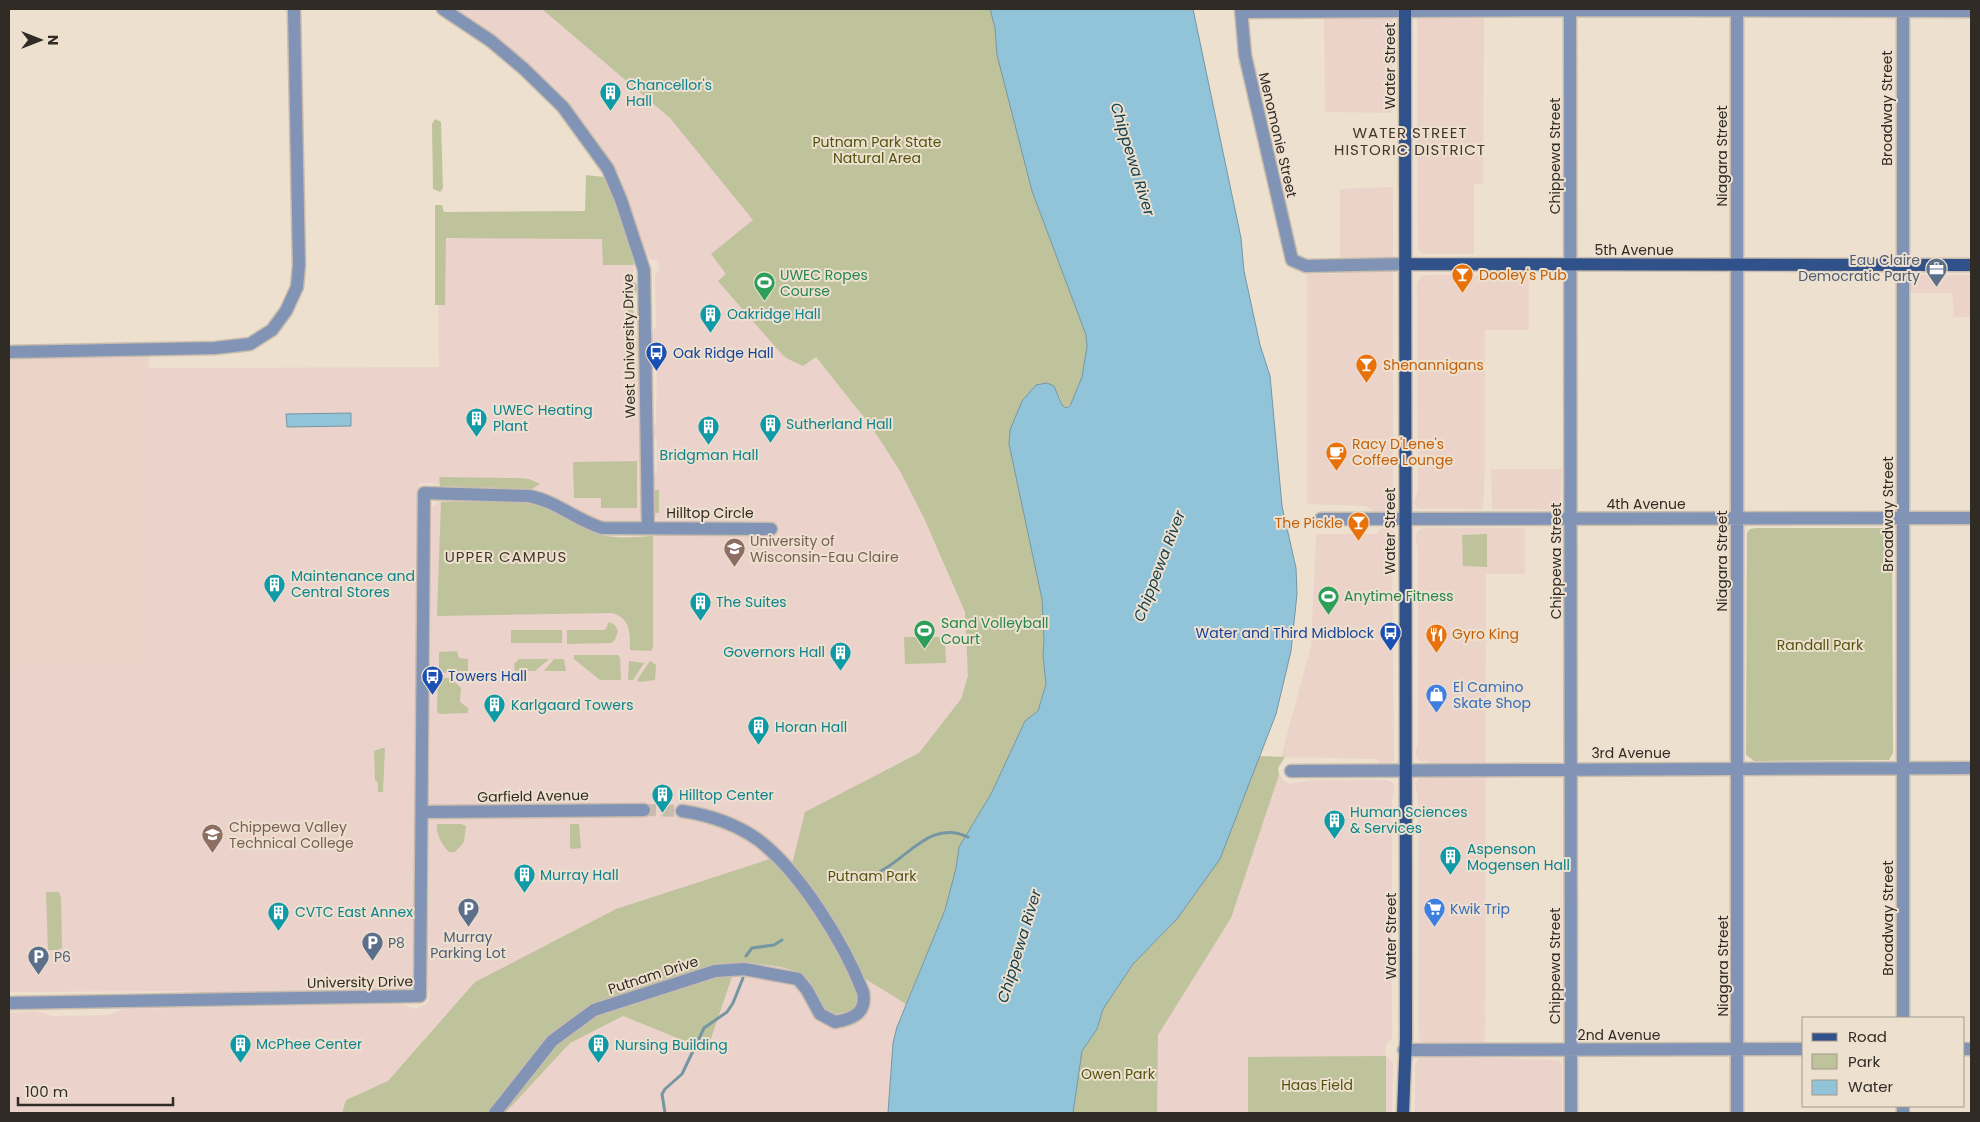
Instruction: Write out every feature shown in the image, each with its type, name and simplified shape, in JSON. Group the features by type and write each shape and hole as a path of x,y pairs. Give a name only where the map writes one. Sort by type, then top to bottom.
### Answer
{"main road":[{"name":"Water Street","path":"1403,1113 1406,1037 1405,10"},
{"name":"5th Avenue","path":"1405,264 1971,265"}],"street":[{"path":"9,352 215,348 250,344 272,330 286,312 297,288 299,265 294,9"},
{"name":"West University Drive","path":"444,9 491,41 550,93 585,136 613,179 644,270 648,528"},
{"path":"1241,11 1570,9 1971,11"},
{"name":"Chippewa Street","path":"1570,9 1571,1113"},
{"name":"Niagara Street","path":"1737,10 1737,1113"},
{"name":"Broadway Street","path":"1903,10 1903,1017"},
{"name":"Menomonie Street","path":"1241,11 1244,55 1292,260 1297,264"},
{"name":"5th Avenue","path":"1297,264 1306,266 1405,264"},
{"name":"University Drive","path":"9,1003 420,996 423,812 424,493 542,498 587,523 602,528 648,528"},
{"name":"4th Avenue","path":"1321,519 1971,518"},
{"name":"Hilltop Circle","path":"648,528 771,529"},
{"name":"3rd Avenue","path":"1291,771 1971,768"},
{"name":"Garfield Avenue","path":"423,812 644,810"},
{"name":"Putnam Drive","path":"495,1113 552,1041 594,1010 715,971 744,969 798,979 807,990 820,1014 835,1022 854,1018 860,1012 864,998 863,992 830,924 776,857 757,839 739,828 714,818 682,811"},
{"name":"2nd Avenue","path":"1404,1050 1802,1049"}],"shaded area":[{"name":"University of Wisconsin-Eau Claire","path":"453,9 990,9 1042,599 945,910 897,1028 893,1043 888,1113 9,1113 9,1013 37,1011 51,1016 107,1015 125,1009 402,1004 414,1009 427,1004 430,998 428,986 432,507 441,500 517,500 546,507 596,534 621,537 674,535 673,522 659,522 653,513 652,479 657,472 657,440 652,434 652,429 656,423 657,355 652,348 651,333 656,326 655,276 660,269 656,260 651,260 646,254 620,175 607,160 587,130"},
{"path":"1324,9 1392,9 1392,113 1325,112"},
{"path":"1417,9 1484,9 1483,183 1474,184 1474,254 1422,254 1418,249"},
{"path":"1393,187 1393,495 1395,507 1388,512 1373,511 1366,506 1307,504 1307,274 1340,274 1340,189"},
{"path":"438,220 627,234 634,262 632,283 637,286 637,292 633,300 634,333 641,343 642,515 638,522 607,522 591,516 554,496 531,489 440,486 435,483 419,483 416,985 409,990 213,994 183,991 9,992 9,669 151,668 149,368 439,367"},
{"path":"1427,275 1529,275 1529,330 1485,330 1485,471 1483,509 1422,509 1417,508 1414,503 1418,490 1417,283 1421,277"},
{"path":"1919,275 1970,275 1970,317 1954,317 1952,293 1910,293 1910,280"},
{"path":"149,355 151,668 9,669 9,357"},
{"path":"1491,469 1562,469 1560,507 1552,510 1492,509"},
{"path":"1390,527 1396,536 1392,544 1394,761 1382,765 1376,759 1281,757 1311,646 1316,534 1376,534 1381,528"},
{"path":"1525,528 1525,574 1486,574 1485,1045 1428,1044 1419,1040 1418,799 1415,783 1419,778 1429,777 1429,762 1420,761 1415,754 1418,744 1418,548 1415,535 1420,529"},
{"path":"1258,756 1285,757 1280,764 1278,772 1283,780 1289,784 1311,780 1387,780 1395,784 1392,799 1392,1039 1386,1045 1385,1054 1393,1063 1392,1113 1073,1113 1177,919 1220,859"},
{"path":"1425,1056 1558,1060 1562,1065 1562,1113 1415,1113 1415,1065 1419,1058"}],"green space":[{"name":"Putnam Park State Natural Area","path":"542,9 990,9 995,28 997,55 1032,191 1086,335 1087,347 1082,377 1073,402 1065,408 1059,395 1009,444 1042,599 1043,656 1046,684 1038,711 1025,721 991,794 959,847 956,868 945,910 906,1004 864,978 852,980 858,996 855,1010 830,1015 824,1008 810,982 797,972 776,966 737,962 707,1050 623,1016 570,1043 505,1113 342,1113 346,1100 388,1081 475,982 616,909 776,857 790,872 805,812 919,753 961,699 968,676 965,612 924,518 900,471 871,426 816,357 803,366 786,358 718,281 726,274 711,254 753,220 670,118"},
{"path":"435,119 441,122 443,188 440,192 433,189 432,124"},
{"path":"586,175 604,177 616,201 634,262 633,265 603,265 602,239 446,238 445,305 435,305 435,205 442,205 444,212 585,211"},
{"path":"631,281 636,283 638,289 633,296 634,335 628,333 627,285"},
{"path":"637,461 637,508 601,508 601,498 574,498 573,462"},
{"path":"439,477 516,478 529,479 540,484 532,489 440,486"},
{"path":"653,490 659,490 659,513 653,513"},
{"path":"441,502 516,502 548,509 588,530 609,537 653,536 653,648 651,651 630,650 628,627 623,619 612,613 437,616"},
{"name":"Randall Park","path":"1883,528 1892,533 1893,753 1889,760 1754,761 1746,755 1747,533 1750,529"},
{"path":"1487,534 1487,567 1463,566 1462,535"},
{"path":"609,622 615,625 618,631 615,640 611,643 567,644 567,630 605,630"},
{"path":"511,630 562,630 562,643 511,643"},
{"name":"Sand Volleyball Court","path":"904,637 945,637 946,663 905,664"},
{"path":"457,651 459,658 468,659 468,671 441,673 439,671 439,652"},
{"path":"574,655 618,655 620,658 621,680 600,680 574,659"},
{"path":"519,659 549,659 535,671 515,671 514,664"},
{"path":"554,659 564,659 566,671 544,671"},
{"path":"629,661 644,663 633,680 628,680"},
{"path":"650,661 656,665 655,680 639,682 637,680"},
{"path":"441,678 451,678 461,688 460,702 468,708 468,713 440,714 437,712 438,680"},
{"path":"385,748 383,792 378,792 378,783 375,780 374,751"},
{"name":"Owen Park","path":"1258,756 1285,757 1278,768 1279,775 1231,918 1158,1035 1157,1113 1073,1113 1082,1051 1097,1029 1103,1009 1133,964 1177,919 1220,859"},
{"path":"437,824 461,824 466,826 464,842 455,852 449,852 442,843 437,832"},
{"path":"570,824 579,824 581,848 572,849 570,847"},
{"path":"46,892 59,892 61,898 62,948 58,950 48,950"},
{"name":"Haas Field","path":"1386,1056 1386,1113 1248,1113 1248,1057"}],"water":[{"name":"Chippewa River","path":"990,9 1193,9 1241,238 1244,271 1260,345 1270,376 1282,506 1296,568 1297,594 1291,651 1276,714 1220,859 1177,919 1133,964 1103,1009 1097,1029 1082,1051 1073,1113 888,1113 893,1043 897,1027 945,910 956,868 959,847 991,794 1025,721 1038,711 1046,684 1043,656 1042,599 1009,444 1010,430 1022,401 1036,385 1047,383 1054,386 1062,405 1065,408 1070,406 1082,377 1087,347 1086,335 1032,191 997,55 995,28"},
{"path":"351,413 351,426 287,427 286,414"}],"waterway":[{"path":"845,879 879,872 931,836 955,833 968,837"},
{"path":"746,956 752,948 774,945 782,940"},
{"path":"665,1113 662,1094 682,1074 704,1028 727,1012 733,1003 743,978"}],"tunnel":[{"path":"644,810 682,811"}],"place":[{"name":"Chancellor's Hall","path":"610,112"},
{"name":"Eau Claire Democratic Party","path":"1936,287"},
{"name":"Dooley's Pub","path":"1463,294"},
{"name":"UWEC Ropes Course","path":"764,302"},
{"name":"Oakridge Hall","path":"711,333"},
{"name":"Oak Ridge Hall","path":"657,372"},
{"name":"Shenannigans","path":"1367,384"},
{"name":"UWEC Heating Plant","path":"477,437"},
{"name":"Sutherland Hall","path":"770,443"},
{"name":"Bridgman Hall","path":"709,446"},
{"name":"Racy D'Lene's Coffee Lounge","path":"1336,471"},
{"name":"The Pickle","path":"1359,542"},
{"name":"University of Wisconsin-Eau Claire","path":"734,568"},
{"name":"Maintenance and Central Stores","path":"275,603"},
{"name":"Anytime Fitness","path":"1328,615"},
{"name":"The Suites","path":"700,621"},
{"name":"Sand Volleyball Court","path":"925,650"},
{"name":"Water and Third Midblock","path":"1390,652"},
{"name":"Gyro King","path":"1436,653"},
{"name":"Governors Hall","path":"841,671"},
{"name":"Towers Hall","path":"432,695"},
{"name":"El Camino Skate Shop","path":"1437,714"},
{"name":"Karlgaard Towers","path":"495,724"},
{"name":"Horan Hall","path":"759,746"},
{"name":"Hilltop Center","path":"663,814"},
{"name":"Human Sciences & Services","path":"1334,839"},
{"name":"Chippewa Valley Technical College","path":"213,854"},
{"name":"Aspenson Mogensen Hall","path":"1451,876"},
{"name":"Murray Hall","path":"524,894"},
{"name":"Murray Parking Lot","path":"468,928"},
{"name":"Kwik Trip","path":"1434,928"},
{"name":"CVTC East Annex","path":"279,931"},
{"name":"P8","path":"372,962"},
{"name":"P6","path":"38,976"},
{"name":"McPhee Center","path":"240,1063"},
{"name":"Nursing Building","path":"599,1064"}],"district":[{"name":"WATER STREET HISTORIC DISTRICT","path":"1410,140"},
{"name":"UPPER CAMPUS","path":"506,556"}],"park label":[{"name":"Putnam Park","path":"872,876"}]}
